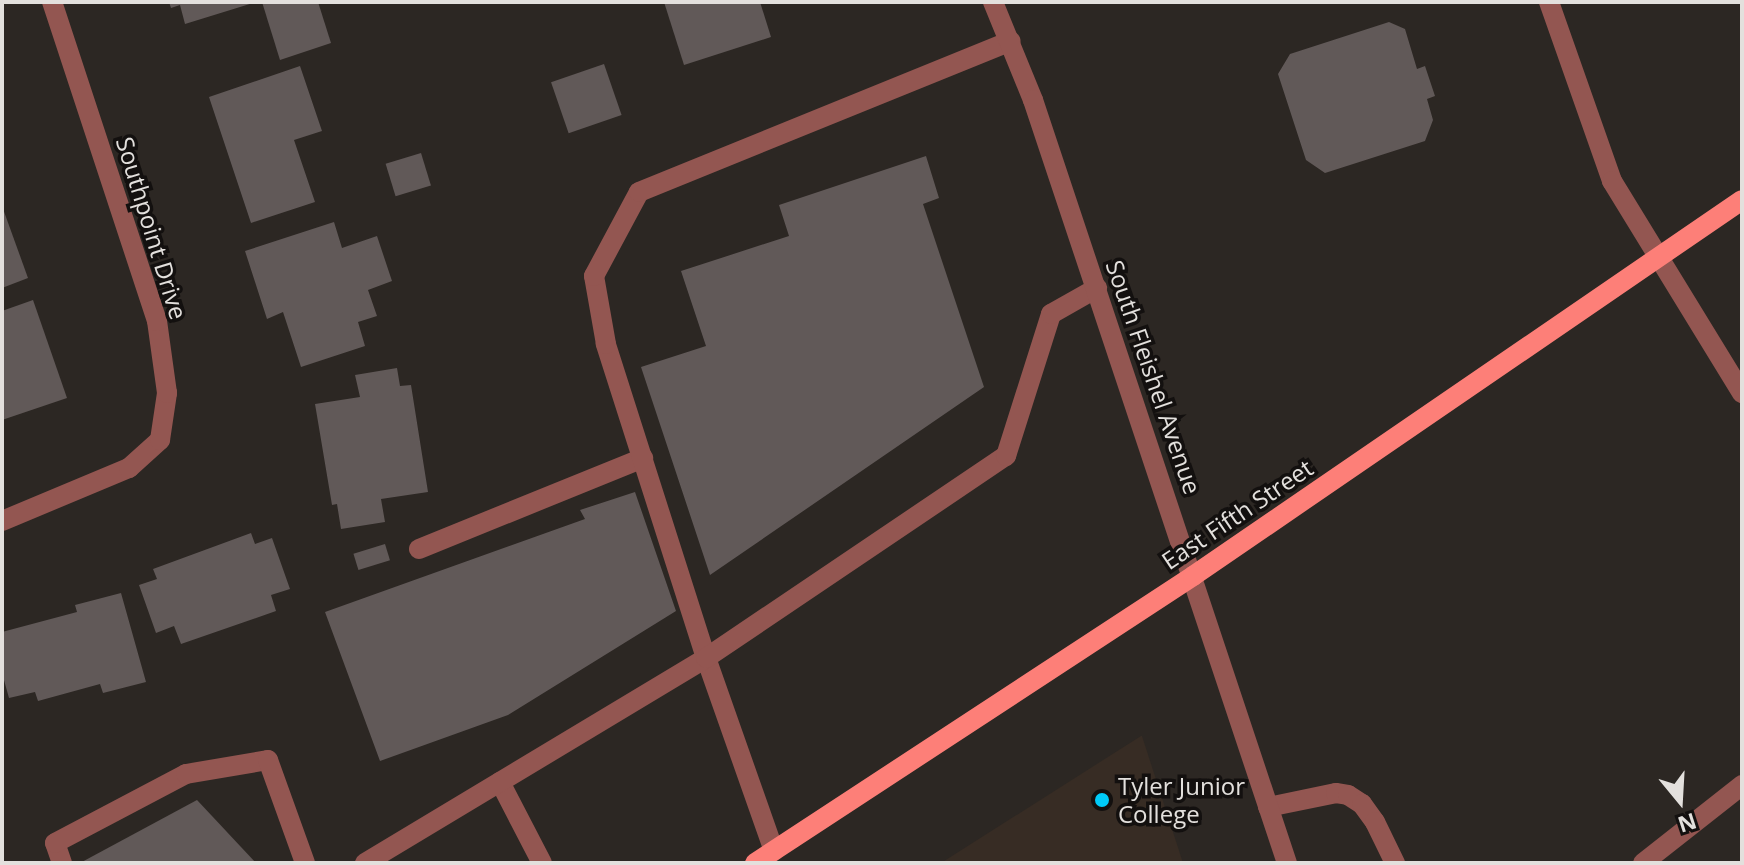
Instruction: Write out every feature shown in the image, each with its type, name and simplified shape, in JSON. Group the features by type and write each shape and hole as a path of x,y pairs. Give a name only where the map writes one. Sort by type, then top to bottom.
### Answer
{"main road":[{"name":"East Fifth Street","path":"755,863 1193,576 1742,200"}],"street":[{"name":"Southpoint Drive","path":"2,521 129,468 160,440 167,393 157,321 52,2"},
{"name":"South Fleishel Avenue","path":"993,2 1010,41 1097,288 1287,863"},
{"path":"1549,2 1612,181 1742,393"},
{"path":"774,851 706,658 606,344 594,276 639,192 1010,41"},
{"path":"365,863 706,658 1006,456 1051,314 1097,288"},
{"path":"419,549 643,458"},
{"path":"62,863 55,843 186,774 268,760 305,863"},
{"path":"500,782 542,863"},
{"path":"1643,863 1742,785"},
{"path":"1268,807 1336,793 1348,795 1362,804 1375,822 1395,863"}],"shaded area":[{"name":"Tyler Junior College","path":"1141,736 1183,863 941,863"}],"building":[{"path":"169,2 253,3 185,24 180,5 171,8"},
{"path":"262,2 318,2 331,43 280,60"},
{"path":"664,2 760,2 771,37 684,65"},
{"path":"1389,22 1405,29 1417,69 1425,66 1435,96 1427,99 1433,120 1425,141 1325,173 1306,160 1278,74 1290,54"},
{"path":"604,64 622,115 569,133 551,82"},
{"path":"300,66 322,131 294,140 315,202 251,223 209,97"},
{"path":"421,153 431,186 396,196 386,164"},
{"path":"926,156 939,198 923,204 984,387 710,575 641,367 706,346 681,271 789,236 779,205"},
{"path":"2,206 28,278 2,288"},
{"path":"334,222 342,248 377,236 392,281 368,290 377,316 358,322 365,346 301,367 283,312 267,319 245,251"},
{"path":"33,300 67,398 2,420 2,311"},
{"path":"397,368 400,386 411,385 428,492 381,499 385,522 341,529 337,504 332,505 315,404 360,397 355,375"},
{"path":"635,492 676,611 508,715 380,761 325,612 585,519 580,510"},
{"path":"251,533 255,544 272,538 290,589 271,595 276,611 181,644 174,626 156,633 139,585 157,579 153,569"},
{"path":"385,544 390,560 358,570 353,554"},
{"path":"121,593 146,682 103,693 100,684 38,701 35,692 9,698 2,673 2,632 77,612 75,605"},
{"path":"197,800 256,863 80,863"}],"place":[{"name":"Tyler Junior College","path":"1102,800"}]}
